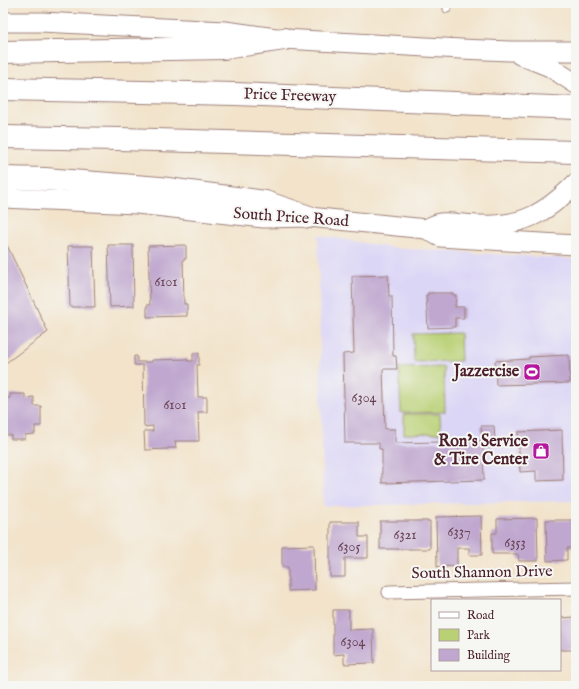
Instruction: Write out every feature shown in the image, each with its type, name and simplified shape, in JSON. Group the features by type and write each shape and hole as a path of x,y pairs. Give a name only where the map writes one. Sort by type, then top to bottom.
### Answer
{"highway":[{"path":"3,52 224,48 284,39"},
{"name":"Price Freeway","path":"3,89 243,94 576,108"},
{"path":"3,137 128,139 576,152"},
{"path":"3,178 45,179 160,188 265,202 309,217"}],"main road":[{"path":"3,22 225,31 284,39 510,51 576,51"},
{"path":"510,51 550,67 569,79"},
{"path":"426,229 440,223 482,226 501,225 518,221 537,214 547,208 573,186"},
{"name":"South Price Road","path":"3,198 137,204 264,218 309,217 426,229 440,237 576,245"}],"street":[{"name":"South Shannon Drive","path":"389,592 576,588"}],"shaded area":[{"path":"318,235 394,248 576,259 576,501 323,506"}],"green space":[{"path":"460,333 461,361 414,362 413,334"},
{"path":"444,367 445,412 401,413 399,368"},
{"path":"404,414 440,414 441,433 404,434"}],"building":[{"path":"3,241 5,241 48,332 3,365"},
{"path":"108,245 133,245 134,306 110,307"},
{"path":"186,245 186,259 183,259 184,304 187,304 187,316 147,317 147,305 150,305 148,246"},
{"path":"68,246 93,246 95,307 70,307"},
{"path":"388,275 389,296 392,296 393,356 396,356 397,369 383,369 385,429 395,429 395,443 482,441 481,426 494,426 495,442 493,442 493,446 483,447 484,480 382,483 382,449 379,449 379,443 345,443 343,354 354,353 352,276"},
{"path":"428,293 453,293 453,295 456,295 455,307 464,307 464,318 455,318 455,327 428,328 426,295 428,295"},
{"path":"193,353 199,353 199,365 197,365 198,397 207,397 207,412 198,412 199,441 175,441 176,448 145,450 144,431 153,431 153,426 144,427 143,365 134,365 134,356 137,356 137,362 187,359 187,361 193,361"},
{"name":"Jazzercise","path":"569,355 570,383 496,385 495,361 529,359 529,357"},
{"path":"10,394 25,394 25,398 34,397 34,406 41,406 41,426 35,426 35,434 25,435 25,439 11,439 11,435 3,435 3,398 10,398"},
{"name":"Ron’s Service & Tire Center","path":"562,430 563,480 536,481 536,471 520,472 518,432"},
{"path":"481,516 482,555 469,555 469,548 457,548 457,566 437,567 436,517"},
{"path":"537,518 538,561 519,561 518,554 492,554 492,533 497,533 497,519"},
{"path":"546,520 576,520 576,548 567,548 567,560 547,561"},
{"path":"380,521 430,521 430,549 380,549"},
{"path":"330,522 359,522 359,537 368,537 368,558 345,558 345,577 330,577"},
{"path":"314,545 315,590 288,591 288,567 282,567 282,546"},
{"path":"333,610 349,610 349,630 373,629 374,663 344,664 344,654 333,655"},
{"path":"576,617 576,643 574,643 574,650 561,650 561,618"}],"place":[{"name":"Jazzercise","path":"532,372"},
{"name":"Ron’s Service & Tire Center","path":"541,451"}]}
